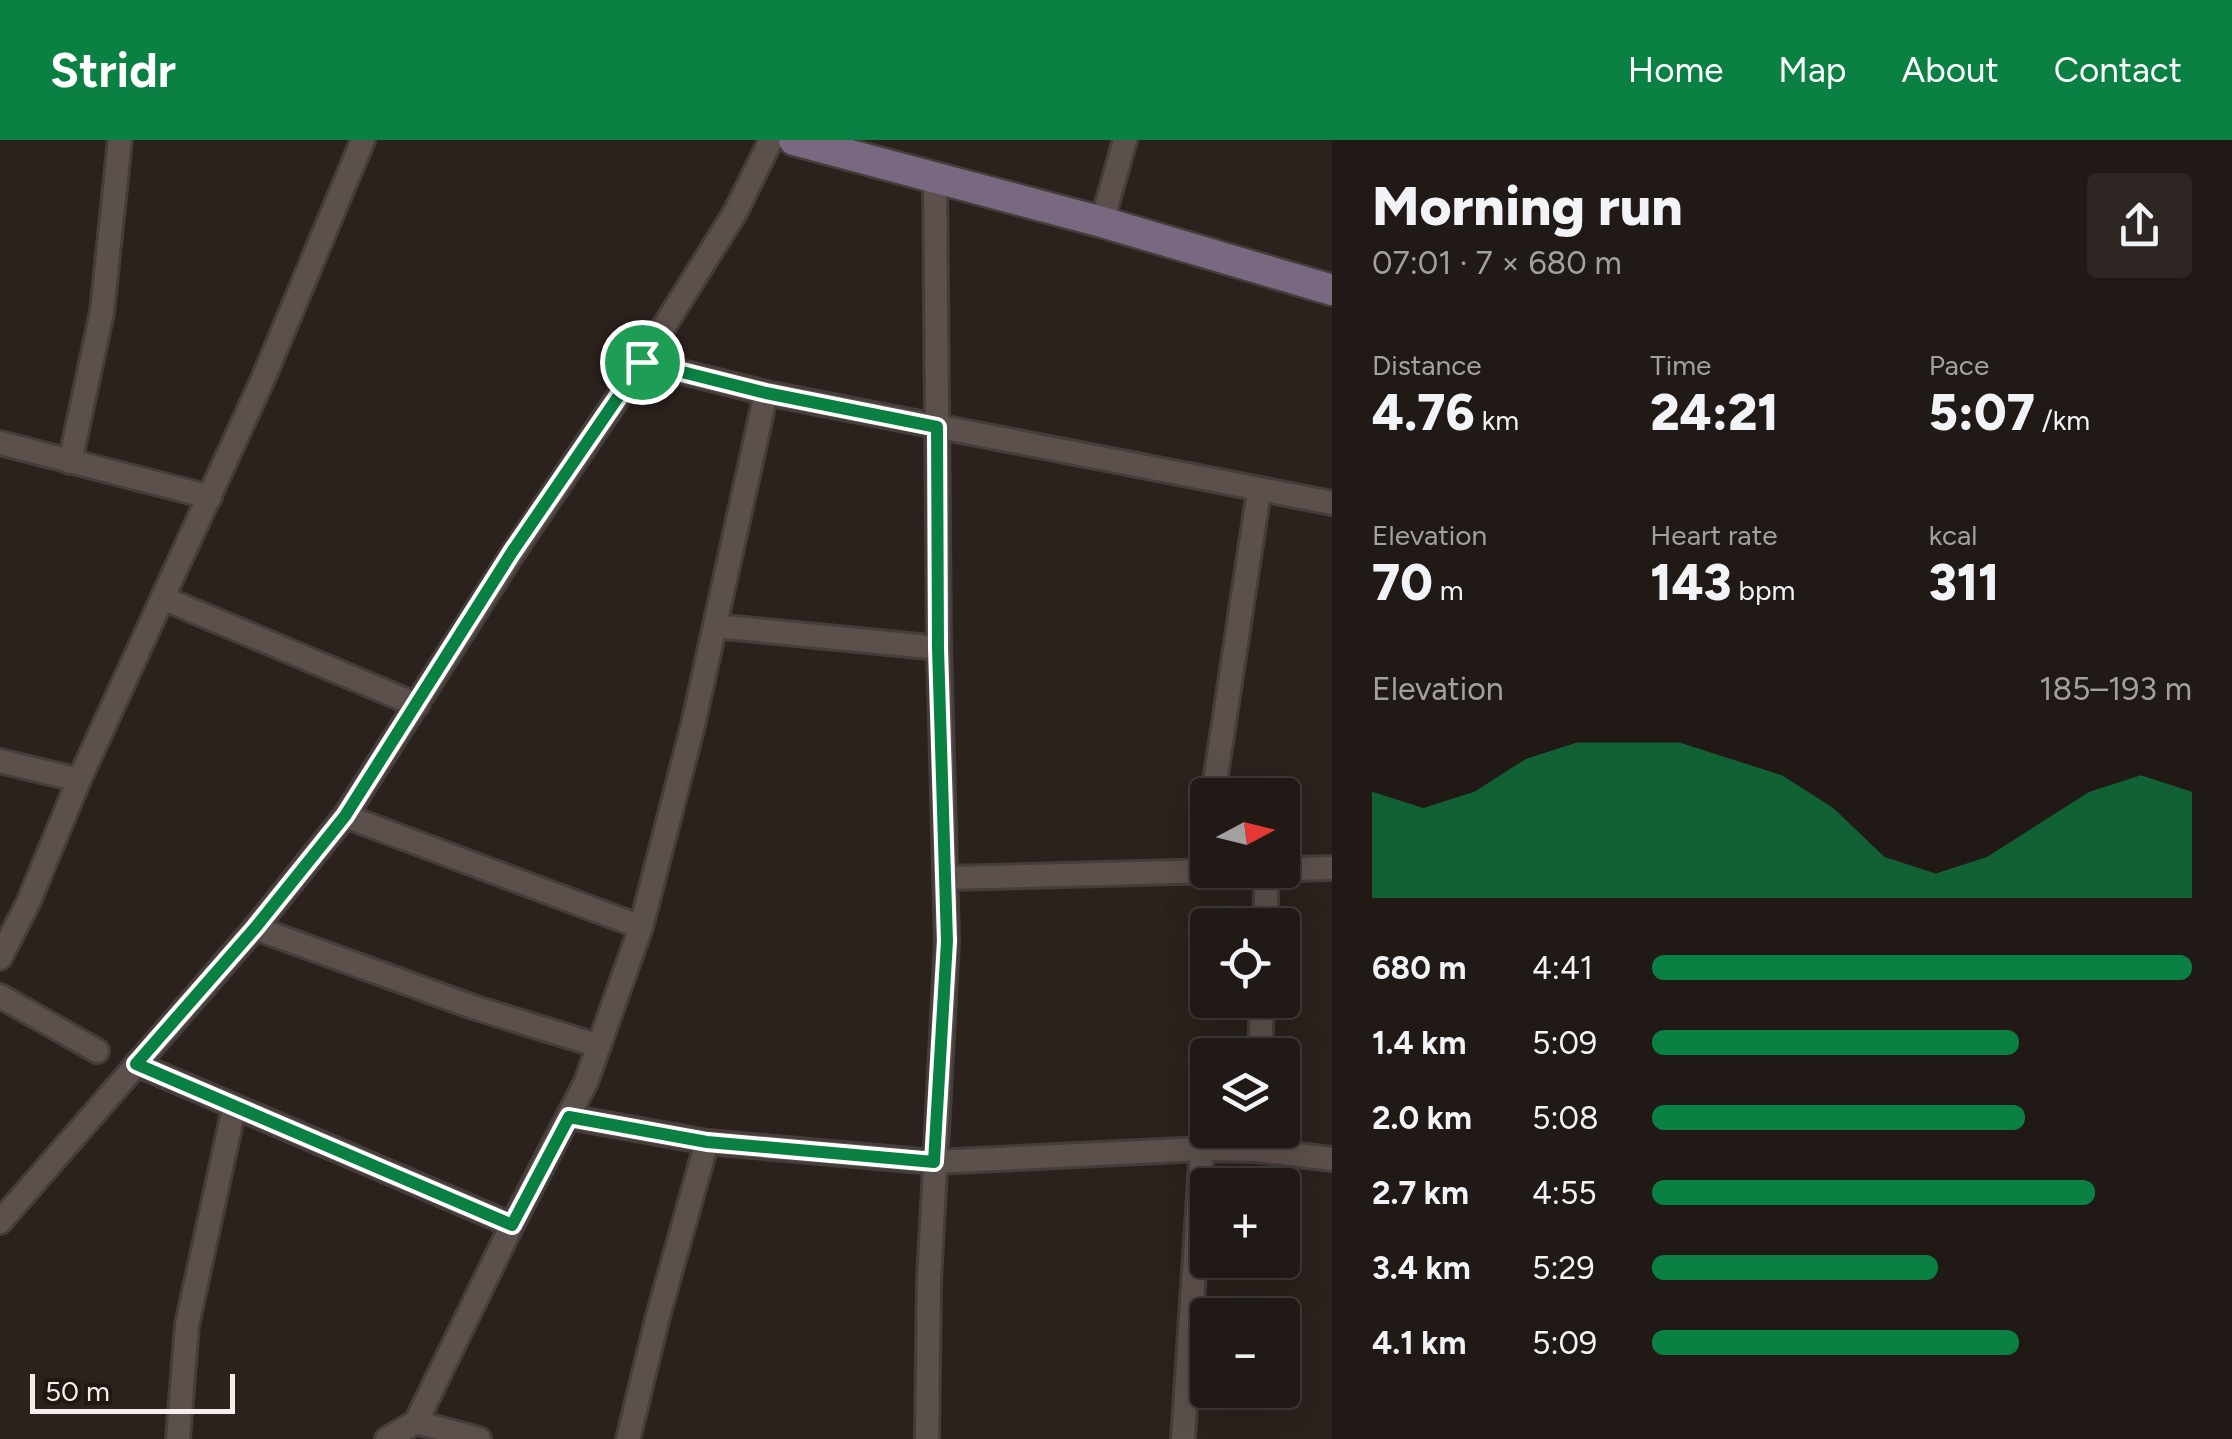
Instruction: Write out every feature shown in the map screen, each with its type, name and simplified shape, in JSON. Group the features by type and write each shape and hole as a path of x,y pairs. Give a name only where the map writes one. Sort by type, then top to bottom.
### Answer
{"street":[{"path":"70,462 102,312 120,140"},
{"path":"0,958 165,599 363,140"},
{"path":"0,1222 255,928 345,816 512,552 642,362 736,211 771,140"},
{"path":"794,140 849,148 935,177 1332,290"},
{"path":"1102,222 1125,140"},
{"path":"927,1439 928,1281 945,1004 947,878 938,648 935,177"},
{"path":"642,362 766,393 1332,503"},
{"path":"386,1439 416,1422 569,1117 599,1046 641,927 715,626 766,393"},
{"path":"0,444 210,497"},
{"path":"1216,778 1259,491"},
{"path":"165,599 418,705"},
{"path":"715,626 938,648"},
{"path":"0,760 80,780"},
{"path":"345,816 641,927"},
{"path":"1300,870 1332,868"},
{"path":"947,878 1190,872"},
{"path":"255,928 444,997 599,1046"},
{"path":"0,996 97,1051"},
{"path":"136,1064 512,1225"},
{"path":"178,1439 187,1325 234,1108"},
{"path":"569,1117 707,1142 934,1162 1202,1148 1183,1439"},
{"path":"628,1439 707,1142"},
{"path":"1290,1148 1332,1158"},
{"path":"416,1422 479,1439"}],"route":[{"path":"642,362 766,393 937,427 938,648 947,941 934,1162 707,1142 569,1117 512,1225 136,1064 255,928 345,816 512,552 642,362"}]}
